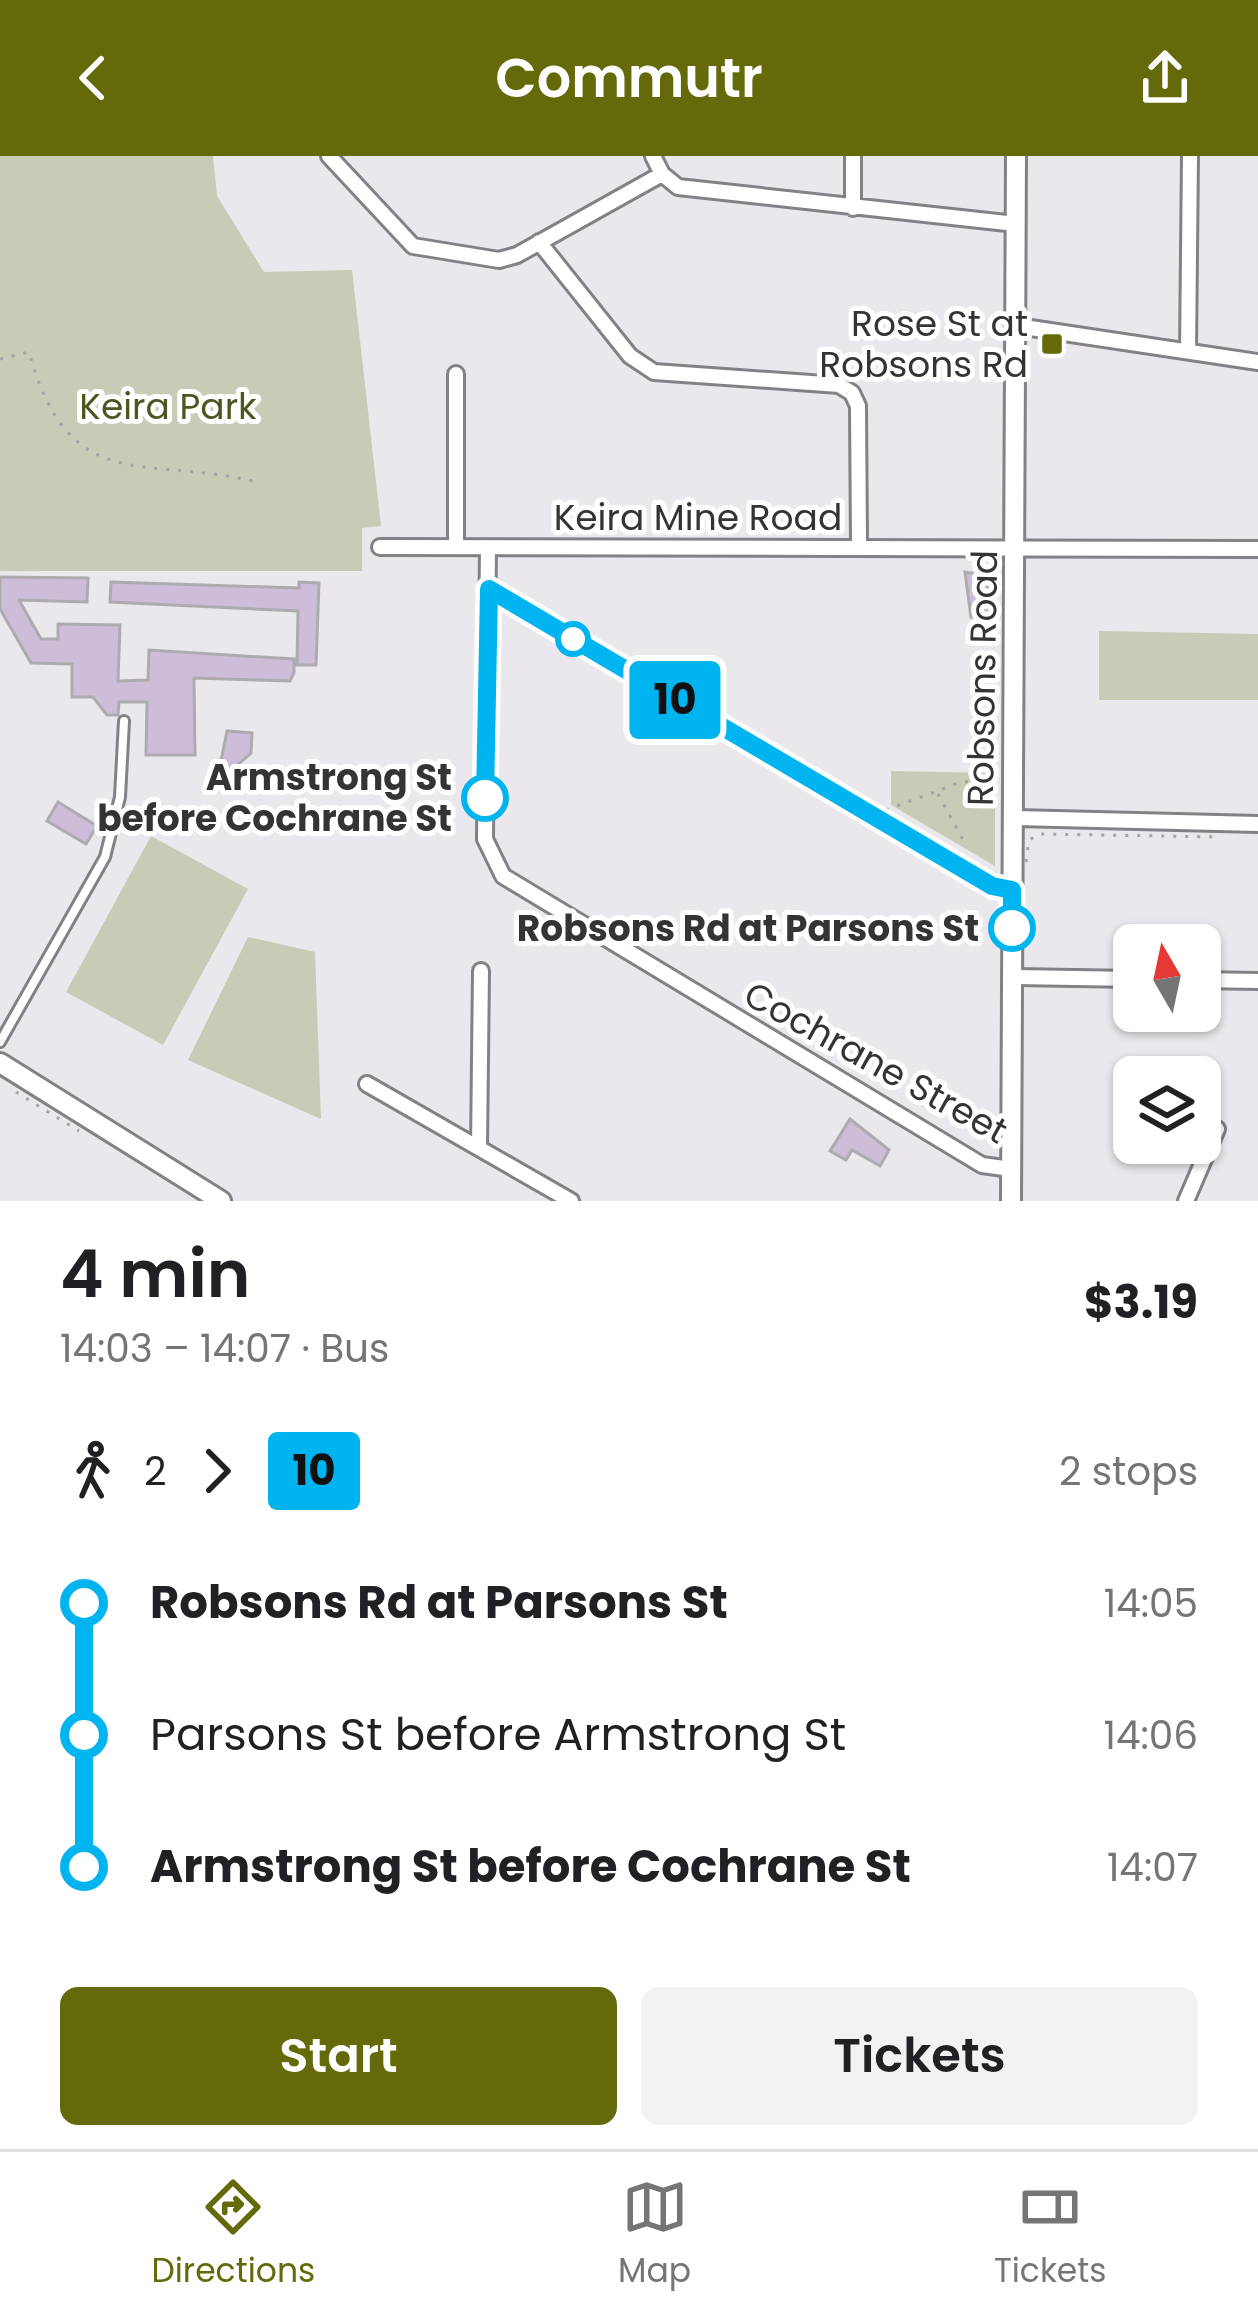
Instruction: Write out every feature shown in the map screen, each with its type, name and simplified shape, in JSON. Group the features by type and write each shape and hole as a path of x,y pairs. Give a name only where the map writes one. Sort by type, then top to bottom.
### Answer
{"main road":[{"name":"Robsons Road","path":"1011,1201 1016,156"},
{"path":"0,1063 221,1201"}],"street":[{"path":"329,156 413,246 499,260 662,174"},
{"path":"652,156 662,174 678,187 1016,224"},
{"path":"853,208 854,156"},
{"path":"1188,351 1190,156"},
{"path":"539,242 630,356 654,372 838,385 852,393 858,406 859,545"},
{"path":"1018,326 1258,362"},
{"path":"456,546 457,374"},
{"name":"Keira Mine Road","path":"380,547 1258,549"},
{"path":"488,548 489,589 992,886 1012,890"},
{"name":"Cochrane Street","path":"489,589 484,839 496,868 526,895 982,1165 1011,1169"},
{"path":"1013,818 1258,824"},
{"path":"479,1148 481,970"},
{"path":"1012,976 1113,978"},
{"path":"1221,980 1258,981"},
{"path":"368,1084 571,1201"},
{"path":"1186,1201 1202,1164"}],"lane":[{"path":"0,1042 105,856 120,797 124,721"}],"path":[{"path":"0,359 29,352 65,429 92,454 136,468 260,483"},
{"path":"874,817 899,801 958,783 1000,778"},
{"path":"937,792 967,847"},
{"path":"1029,862 1029,840 1040,834 1235,837"}],"green space":[{"name":"Keira Park","path":"0,156 213,156 217,196 264,272 352,270 381,526 362,528 362,571 0,571"},
{"path":"1099,631 1258,634 1258,700 1099,700"},
{"path":"891,771 995,773 995,866 891,805"},
{"path":"151,836 248,889 163,1045 66,992"},
{"path":"248,937 315,952 321,1119 188,1060"}],"building":[{"path":"965,572 988,576 990,617 971,617"},
{"path":"0,577 88,578 87,602 19,600 41,639 58,639 58,624 120,625 118,681 148,680 149,650 294,659 294,673 290,681 194,678 195,755 146,755 147,702 119,702 118,715 107,715 93,697 72,697 72,664 31,663 0,609"},
{"path":"111,582 299,588 299,582 319,583 316,665 297,665 298,611 110,602"},
{"path":"227,731 252,733 251,753 234,768 220,766"},
{"path":"58,802 97,826 86,844 47,821"},
{"path":"850,1119 889,1150 880,1166 852,1150 846,1160 830,1151"}],"bus line":[{"name":"10","path":"485,798 489,589 992,886 1012,890 1012,928"}],"place":[{"name":"Rose St at Robsons Rd","path":"1052,344"},
{"name":"Armstrong St before Cochrane St","path":"485,798"},
{"name":"Robsons Rd at Parsons St","path":"1012,928"}]}
